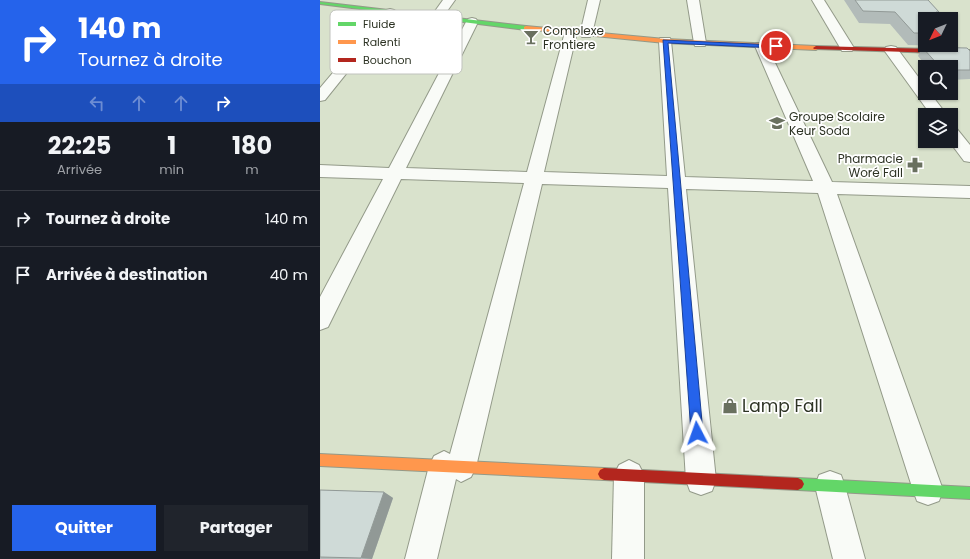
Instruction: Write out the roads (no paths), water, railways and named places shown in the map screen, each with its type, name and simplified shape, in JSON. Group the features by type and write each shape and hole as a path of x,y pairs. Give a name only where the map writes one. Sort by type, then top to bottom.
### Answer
{"street":[{"path":"442,10 449,0"},
{"path":"421,559 453,467 534,178 578,33 594,0"},
{"path":"693,0 700,43"},
{"path":"818,0 847,48"},
{"path":"320,3 374,10"},
{"path":"462,21 665,41 761,46 970,52"},
{"path":"462,42 472,22"},
{"path":"665,41 701,480"},
{"path":"761,46 825,187 928,490"},
{"path":"891,50 934,108"},
{"path":"320,96 338,74"},
{"path":"320,320 445,74"},
{"path":"958,141 970,157"},
{"path":"320,171 970,192"},
{"path":"320,460 970,493"},
{"path":"628,559 629,475"},
{"path":"830,486 849,559"}],"place":[{"name":"Complexe Frontiere","path":"531,37"},
{"name":"Groupe Scolaire Keur Soda","path":"777,123"},
{"name":"Pharmacie Woré Fall","path":"915,165"},
{"name":"Lamp Fall","path":"730,406"}]}
